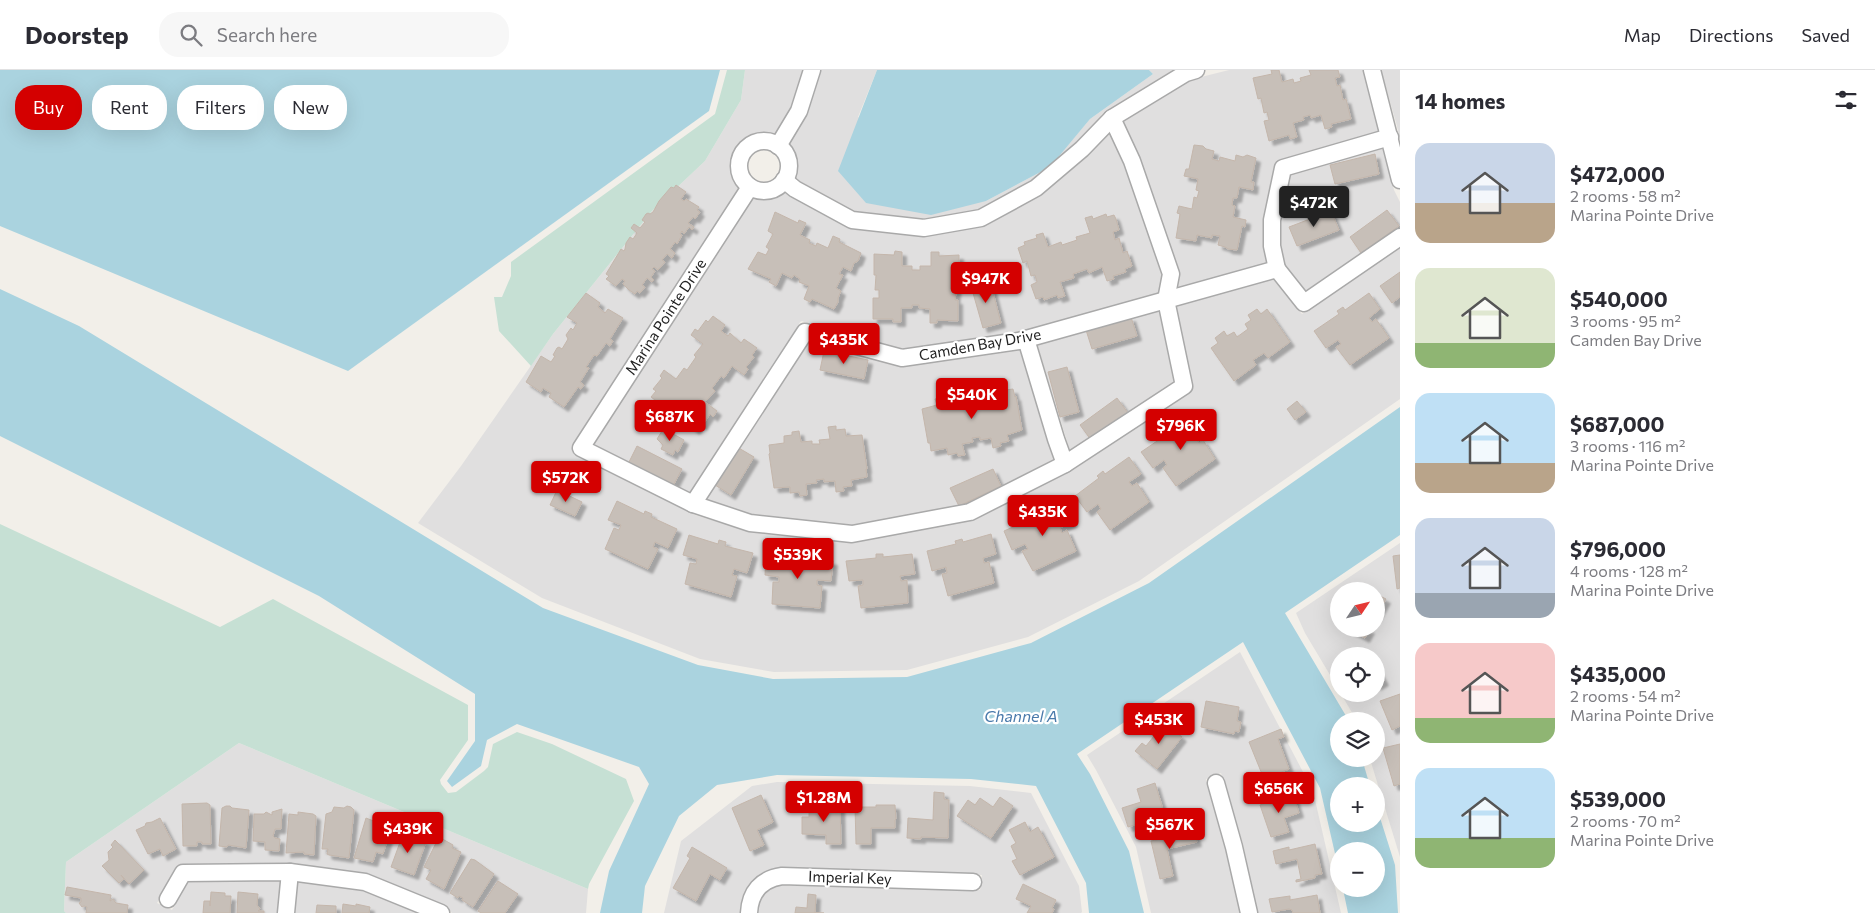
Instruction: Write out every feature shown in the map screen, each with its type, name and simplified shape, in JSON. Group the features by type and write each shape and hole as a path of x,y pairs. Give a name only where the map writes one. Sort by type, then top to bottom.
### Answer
{"street":[{"path":"778,146 799,111 812,70"},
{"path":"784,180 795,189 852,220 924,228 981,218 1036,188 1082,149 1112,118 1186,72 1196,70"},
{"path":"1372,70 1400,180"},
{"path":"1112,118 1132,161 1171,274 1166,300 1277,270"},
{"path":"1390,137 1283,168 1272,220 1272,246 1277,270 1304,303 1400,237"},
{"path":"765,141 778,146 785,153 788,161 789,169 784,180 776,188 768,191 760,191 750,187 741,176 738,168 739,159 749,146 756,142 765,141"},
{"name":"Marina Pointe Drive","path":"750,187 581,448 693,504 750,523 852,534 970,512 1065,464 1184,386 1166,300"},
{"name":"Camden Bay Drive","path":"693,504 805,332 902,358 1026,339 1166,300"},
{"path":"1026,339 1065,464"},
{"path":"1216,783 1234,847 1248,913"},
{"path":"168,899 183,873 290,872 365,882 441,913"},
{"path":"286,913 290,872"},
{"name":"Imperial Key","path":"749,913 750,901 757,889 768,880 782,876 973,882"}],"shaded area":[{"path":"745,70 804,70 791,108 776,135 765,133 753,135 735,149 730,171 740,189 574,444 576,455 695,515 748,531 850,542 971,520 1076,468 1188,392 1192,383 1176,306 1273,279 1302,314 1400,246 1400,399 1139,581 1028,637 907,670 774,672 700,659 542,598 418,523 461,466 553,334 652,211 705,161 741,100"},
{"path":"820,70 877,70 858,117 986,201 1050,167 1032,182 979,210 925,220 855,212 794,178 797,159 789,144 806,114 815,91"},
{"path":"1149,70 1176,70 1101,115 1102,118 1077,144 1051,165 1090,119 1153,74"},
{"path":"1229,70 1364,70 1380,131 1281,160 1274,167 1264,220 1264,247 1267,264 1176,289 1179,271 1140,158 1123,121 1189,80"},
{"path":"1381,70 1400,70 1400,141 1397,126"},
{"path":"1109,132 1125,164 1162,276 1159,294 1018,333 904,350 802,321 691,494 592,444 753,197 770,198 784,191 847,227 925,236 1039,195 1087,155"},
{"path":"1384,147 1394,190 1400,202 1400,227 1306,292 1285,266 1281,245 1281,220 1290,174"},
{"path":"1159,310 1175,383 1070,451 1037,344"},
{"path":"808,342 903,366 1020,349 1055,460 968,504 852,525 753,515 706,500"},
{"path":"1400,543 1400,857 1385,808 1385,777 1376,777 1372,767 1385,767 1385,712 1352,712 1346,702 1385,702 1385,647 1330,647 1330,675 1305,633 1296,613 1330,590 1330,638 1385,638 1385,582 1342,582"},
{"path":"1240,652 1313,791 1330,865 1330,897 1337,897 1341,913 1257,913 1243,844 1221,773 1206,779 1226,849 1240,913 1151,913 1136,847 1087,755"},
{"path":"239,743 588,889 586,913 452,913 443,904 368,875 299,864 184,865 176,870 157,903 172,910 188,881 281,881 278,913 66,913 64,911 66,862"},
{"path":"777,782 970,786 1031,793 1079,886 1082,912 757,913 760,897 776,885 980,890 982,875 791,868 751,884 742,901 740,913 664,913 681,841 752,786"},
{"path":"297,882 362,890 421,913 295,913"}],"green space":[{"path":"727,70 745,70 741,100 705,161 652,211 553,334 531,366 499,331 494,297 502,297 511,276 511,262 715,114"},
{"path":"0,524 220,627 273,599 468,705 468,740 440,780 448,793 456,792 484,771 488,767 493,744 517,732 552,744 626,779 634,801 588,889 239,743 66,862 64,911 66,913 0,913"}],"water":[{"path":"0,70 720,70 709,111 348,371 0,226"},
{"path":"877,70 1149,70 1153,74 1090,119 1050,167 986,201 931,215 866,203 838,171"},
{"name":"Channel A","path":"0,289 79,326 543,608 698,665 773,679 907,677 1031,643 1149,583 1400,407 1400,535 1285,613 1330,689 1330,702 1338,702 1344,712 1330,712 1330,767 1364,767 1367,777 1330,777 1330,832 1320,788 1243,642 1077,754 1090,774 1129,851 1144,913 1089,913 1086,883 1036,786 971,779 777,775 717,785 679,816 645,886 642,913 600,913 609,871 649,784 639,767 517,724 487,740 481,766 452,787 447,781 475,741 475,694 319,596 0,436"},
{"name":"Channel A","path":"1330,832 1385,832 1395,865 1398,913 1348,913 1345,897 1385,897 1385,842 1332,842"}],"building":[{"path":"1271,70 1279,70 1282,82 1293,79 1294,83 1301,81 1300,78 1311,75 1309,70 1338,70 1340,77 1335,78 1337,86 1340,85 1343,100 1346,99 1351,119 1331,124 1332,127 1325,129 1321,115 1311,118 1310,115 1303,117 1304,120 1293,123 1297,137 1290,139 1289,135 1269,141 1264,121 1269,120 1267,112 1264,113 1261,98 1258,99 1253,78 1272,74"},
{"path":"1194,145 1203,146 1214,151 1212,159 1219,161 1220,157 1235,161 1236,155 1243,157 1247,155 1256,158 1251,182 1254,182 1253,190 1239,187 1237,198 1233,198 1232,205 1235,206 1233,217 1246,220 1245,227 1242,226 1237,250 1218,245 1220,236 1212,235 1212,238 1197,235 1196,241 1176,238 1180,214 1177,213 1179,206 1192,209 1194,197 1197,198 1199,191 1196,190 1198,179 1184,176 1186,169 1189,169"},
{"path":"1375,154 1379,174 1335,184 1330,165"},
{"path":"676,185 686,192 681,199 684,201 686,199 699,207 697,210 700,212 695,219 693,217 688,223 694,227 692,230 689,227 684,234 682,231 677,244 675,242 670,249 675,253 672,258 667,254 662,260 665,262 658,270 654,267 652,269 655,271 651,277 654,280 652,282 647,278 642,285 645,287 640,293 637,291 635,294 629,290 623,284 625,281 622,279 616,286 606,279 609,276 606,274 621,249 624,251 630,237 633,239 637,233 631,228 634,224 640,228 645,222 642,220 646,214 653,212 659,201 671,187 674,188"},
{"path":"1387,210 1399,226 1361,253 1350,237"},
{"path":"1331,211 1339,230 1297,246 1289,227"},
{"path":"775,212 798,223 799,220 806,223 800,235 810,240 809,243 816,246 817,243 828,248 833,236 840,239 839,242 861,253 851,271 843,267 839,274 843,275 836,288 841,291 834,309 812,299 810,302 804,299 809,286 799,282 800,279 794,275 792,278 782,273 776,286 769,282 771,279 748,269 758,252 766,255 769,249 766,247 773,234 768,231"},
{"path":"1106,214 1107,217 1114,215 1116,219 1119,230 1113,232 1115,240 1119,238 1123,253 1127,251 1132,266 1125,269 1126,272 1113,276 1114,279 1107,281 1102,267 1089,273 1087,269 1073,274 1074,278 1060,282 1065,296 1058,298 1057,295 1044,300 1043,297 1036,299 1031,285 1037,282 1035,275 1031,276 1027,261 1023,263 1018,248 1025,245 1024,242 1037,238 1036,235 1043,233 1048,247 1061,242 1062,245 1077,240 1076,237 1090,233 1085,218 1092,216 1093,219"},
{"path":"895,251 902,252 902,266 912,266 912,270 920,270 920,266 931,266 931,252 939,252 939,256 959,255 959,277 953,276 953,284 957,285 955,300 958,300 958,321 937,320 937,323 930,323 930,309 919,308 919,305 912,305 912,308 901,308 901,322 893,322 893,319 873,319 873,298 879,298 879,290 875,290 874,254 894,255"},
{"path":"1400,272 1400,297 1392,303 1380,286"},
{"path":"990,281 1001,323 983,328 971,286"},
{"path":"586,293 600,303 598,307 605,313 608,309 623,318 610,339 613,341 610,346 606,343 597,356 594,355 586,367 589,368 580,382 584,385 581,389 578,387 564,407 549,397 551,393 543,388 541,392 526,382 541,356 551,362 557,348 562,349 568,339 566,335 571,328 573,330 577,323 567,317"},
{"path":"1369,293 1380,309 1369,318 1372,322 1376,319 1389,338 1350,365 1336,347 1341,344 1338,340 1326,348 1314,331 1339,314 1337,311 1343,307 1345,310"},
{"path":"1257,309 1261,314 1267,309 1290,342 1268,358 1264,353 1253,360 1256,365 1234,381 1211,348 1218,343 1215,338 1224,331 1227,336 1234,332 1237,337 1248,329 1245,324 1251,320 1248,315"},
{"path":"713,316 725,325 721,331 728,336 730,333 741,343 744,339 757,348 752,355 754,357 746,367 748,369 744,375 732,366 724,378 721,376 712,388 715,391 705,402 717,411 713,417 710,414 702,426 700,424 695,430 683,420 687,415 680,410 678,413 667,403 664,407 651,397 656,391 653,389 662,378 660,376 664,370 676,379 684,368 687,370 696,357 694,355 703,344 691,335 695,329 698,331 706,320 708,322"},
{"path":"1131,317 1137,336 1092,349 1086,330"},
{"path":"824,351 868,360 864,379 820,370"},
{"path":"1067,367 1079,412 1060,417 1048,372"},
{"path":"986,384 987,387 996,385 997,391 1013,389 1022,430 1007,435 1009,441 1000,443 1001,446 993,448 991,438 980,440 980,437 972,438 973,442 962,444 965,455 958,456 957,453 948,455 947,448 931,451 922,409 937,405 935,399 944,397 943,393 951,392 953,403 964,400 965,404 972,402 971,399 982,397 979,385"},
{"path":"1117,398 1128,413 1091,440 1080,425"},
{"path":"1297,401 1306,412 1295,420 1287,409"},
{"path":"1196,414 1208,431 1196,439 1199,443 1203,440 1215,459 1176,486 1163,468 1167,465 1164,460 1153,468 1141,452 1166,435 1164,432 1170,427 1172,430"},
{"path":"836,426 836,430 845,429 846,436 862,435 867,477 851,480 852,486 843,487 844,491 836,492 835,481 824,482 824,479 816,480 817,483 806,484 807,495 800,496 799,492 790,493 790,487 774,488 769,445 784,443 784,436 792,435 792,432 799,431 801,442 812,441 812,444 820,444 819,440 830,439 828,427"},
{"path":"666,430 684,440 678,452 675,450 673,455 661,449 663,445 657,439 662,431 665,432"},
{"path":"637,446 682,469 673,486 628,464"},
{"path":"737,447 754,457 731,495 715,485"},
{"path":"1129,457 1141,474 1129,482 1132,486 1137,483 1149,502 1110,530 1097,512 1101,509 1098,504 1087,512 1075,496 1099,478 1097,476 1103,471 1105,474"},
{"path":"993,469 1001,486 959,506 950,488"},
{"path":"557,490 582,502 575,516 550,505"},
{"path":"617,501 644,514 645,511 652,514 651,517 677,529 668,548 655,542 653,547 658,549 648,569 605,549 614,528 619,530 621,525 608,520"},
{"path":"1064,503 1073,522 1060,528 1062,533 1067,530 1076,551 1033,571 1022,551 1028,549 1025,544 1012,550 1004,531 1031,519 1029,516 1036,513 1038,516"},
{"path":"991,534 996,554 983,558 984,563 989,562 994,583 948,596 942,574 947,573 946,567 932,571 927,551 956,544 955,541 962,539 963,542"},
{"path":"689,535 718,544 719,540 726,542 725,546 753,553 747,573 734,569 732,575 737,576 731,597 685,584 690,563 696,564 697,559 683,555"},
{"path":"797,554 804,555 804,558 833,561 831,581 817,580 817,585 822,586 820,608 772,604 773,582 779,582 779,577 765,575 766,555 796,558"},
{"path":"876,554 883,554 883,557 912,554 915,574 900,576 901,581 907,580 908,603 861,608 858,586 863,585 863,580 849,581 846,561 876,558"},
{"path":"1400,555 1400,588 1397,589 1393,556"},
{"path":"1400,694 1400,726 1392,730 1380,702 1385,702 1385,699"},
{"path":"1206,701 1239,707 1237,721 1241,722 1239,732 1235,731 1234,734 1201,727"},
{"path":"1158,723 1162,726 1164,723 1182,737 1157,769 1135,751 1142,743 1146,746 1154,736 1150,733"},
{"path":"1281,729 1284,737 1278,739 1289,769 1264,779 1249,742"},
{"path":"1400,744 1400,784 1394,786 1385,755 1385,748"},
{"path":"1155,783 1165,816 1128,827 1122,808 1141,802 1137,789"},
{"path":"934,792 944,793 944,799 949,800 948,838 907,838 908,818 933,820"},
{"path":"1293,794 1299,813 1284,818 1289,832 1271,837 1260,805"},
{"path":"761,795 773,822 757,830 764,845 750,851 732,808"},
{"path":"1000,797 1013,806 991,838 957,816 968,800 975,805 980,798 993,807"},
{"path":"207,803 210,805 211,844 197,842 197,846 183,846 182,804"},
{"path":"829,803 840,803 841,844 826,844 826,835 802,834 802,817 809,817 809,806 830,806"},
{"path":"876,805 895,805 895,828 871,828 871,844 856,844 855,807 876,807"},
{"path":"226,806 249,810 246,848 228,845 227,847 219,846 222,808"},
{"path":"347,806 354,810 349,858 329,855 327,854 328,849 322,849 326,814 332,812 334,807 344,808"},
{"path":"282,809 281,829 275,829 273,836 280,839 279,851 265,850 265,842 253,841 254,814 264,814 266,812 272,815 272,812"},
{"path":"298,812 316,816 314,855 304,854 304,852 286,853 289,814 298,815"},
{"path":"160,818 176,849 163,856 160,849 148,854 136,830 145,826 146,823"},
{"path":"366,818 376,822 377,818 393,823 383,854 376,852 373,862 354,858"},
{"path":"1025,822 1030,832 1038,827 1054,857 1020,875 1012,861 1017,859 1011,846 1016,843 1009,830"},
{"path":"1193,829 1197,842 1167,849 1173,876 1160,879 1151,841 1170,837 1170,834"},
{"path":"403,834 426,842 414,875 391,867"},
{"path":"439,837 453,845 452,848 461,852 444,889 426,879 431,870 424,867"},
{"path":"115,840 144,870 129,884 121,875 124,879 119,883 102,866 109,860 108,852 113,847 111,845"},
{"path":"1315,844 1322,874 1315,875 1315,878 1296,882 1296,880 1301,879 1297,859 1276,864 1273,851 1289,847 1289,850"},
{"path":"692,847 727,868 720,880 710,874 696,901 673,888 690,858 687,856"},
{"path":"471,859 494,874 473,907 462,900 463,898 459,896 458,898 450,893"},
{"path":"498,881 518,894 505,913 481,913 478,911"},
{"path":"1023,884 1056,900 1052,913 1027,913 1031,906 1016,899"},
{"path":"67,887 111,895 110,901 113,899 116,903 128,905 127,913 86,913 87,907 82,907 79,903 81,898 65,895"},
{"path":"211,892 225,893 225,896 231,896 230,913 203,913 204,901 210,901 210,906"},
{"path":"238,892 258,894 257,905 260,909 258,911 264,911 264,913 237,913"},
{"path":"808,894 816,895 815,913 795,913 796,907 807,908"},
{"path":"1317,895 1320,913 1293,913 1289,909 1272,912 1269,899 1290,896 1290,900"},
{"path":"343,904 370,907 369,913 342,913"},
{"path":"317,905 336,906 336,913 316,913"}]}
